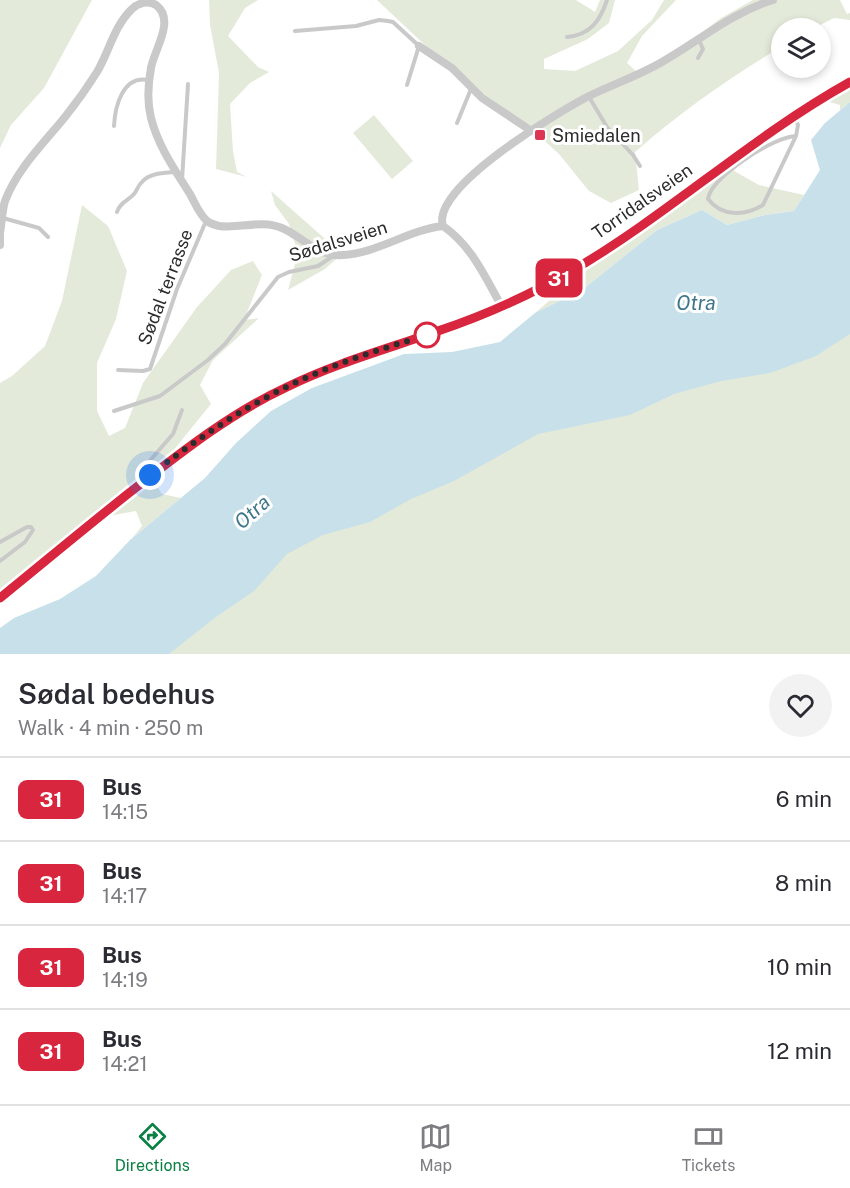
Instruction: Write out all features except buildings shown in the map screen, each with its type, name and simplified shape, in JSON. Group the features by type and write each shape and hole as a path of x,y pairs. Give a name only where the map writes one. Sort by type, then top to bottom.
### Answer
{"main road":[{"name":"Torridalsveien","path":"0,598 150,475 238,413 285,387 353,359 439,331 565,281 794,116 850,82"}],"street":[{"path":"502,307 468,248 443,226 441,219 448,199 479,170 530,130 589,96 659,64 732,17 773,0"},
{"name":"Sødal terrasse","path":"0,244 2,218 7,197 20,173 84,93 123,20 132,8 152,1 161,10 165,22 149,80 148,102 151,120 181,181 207,220 216,226 227,227 262,224 275,226 289,232 320,252 337,255"},
{"path":"419,46 452,68 472,88 530,130"},
{"name":"Sødalsveien","path":"337,255 369,250 410,234 443,226"}],"lane":[{"path":"567,37 583,34 588,30 598,19 607,0"},
{"path":"295,32 363,25 379,20 393,22 419,46 407,84"},
{"path":"698,58 703,49 699,40"},
{"path":"114,126 115,117 127,86 136,79 149,80"},
{"path":"181,181 188,84"},
{"path":"458,123 472,88"},
{"path":"589,96 607,127 640,166"},
{"path":"794,116 798,125 796,136"},
{"name":"Torridalsveien","path":"796,136 763,205 754,210 731,213 719,209 710,202 708,199 710,190 730,172 769,144 785,137 796,136"},
{"path":"117,212 119,205 134,194 142,181 159,174 176,172"},
{"path":"2,218 39,228 48,237"},
{"name":"Sødal terrasse","path":"118,370 150,369 177,289 207,220"},
{"name":"Sødalsveien","path":"114,411 160,396 208,360 225,344 278,277 289,272 318,266 337,255"},
{"path":"150,475 146,470 147,464 173,434 182,410"},
{"path":"0,542 27,527 33,530 33,533 18,549 0,561"}],"green space":[{"path":"0,0 92,0 44,88 11,125 0,148"},
{"path":"209,0 258,0 245,8 228,36 258,67 269,72 250,83 230,104 233,151 237,172 247,177 216,169 219,73 210,25"},
{"path":"377,0 576,0 595,12 600,0 615,0 609,23 588,39 544,59 544,69 575,71 618,51 652,20 664,0 676,0 642,36 627,63 637,72 678,51 721,18 753,0 840,0 847,14 850,13 850,20 771,18 771,53 706,96 635,152 639,190 611,203 589,191 559,154 523,121 493,103 444,63"},
{"path":"850,80 850,102 840,110 840,105 823,100 776,127 744,151 734,171 759,185 804,195 794,211 765,215 727,225 702,210 657,230 582,290 535,313 618,241 790,116"},
{"path":"374,115 413,161 392,179 353,133"},
{"path":"271,191 342,254 325,269 288,290 298,253 289,224 275,205"},
{"path":"82,205 108,226 127,271 116,319 97,363 97,411 109,436 125,428 143,383 197,307 231,270 253,261 262,275 244,320 259,318 213,360 200,385 211,404 151,478 162,494 181,498 132,538 142,526 136,511 97,518 0,592 0,383 12,376 45,346 62,301"},
{"path":"850,255 850,654 79,654"}],"water":[{"name":"Otra","path":"850,102 850,334 816,356 770,373 721,381 674,394 630,415 538,434 454,481 411,499 370,522 323,535 287,554 254,591 169,654 0,654 0,628 14,618 60,599 96,576 130,540 205,478 236,443 271,411 312,388 404,354 452,352 500,342 535,313 582,290 657,230 702,210 727,225 765,215 794,211 820,170 811,140 825,123"}],"bus line":[{"name":"31","path":"0,598 150,475 238,413 309,376 439,331 526,296 576,268 619,240 780,125 850,82"}],"place":[{"name":"Smiedalen","path":"540,135"}],"route":[{"path":"150,475 238,413 285,387 353,359 427,335"}]}
